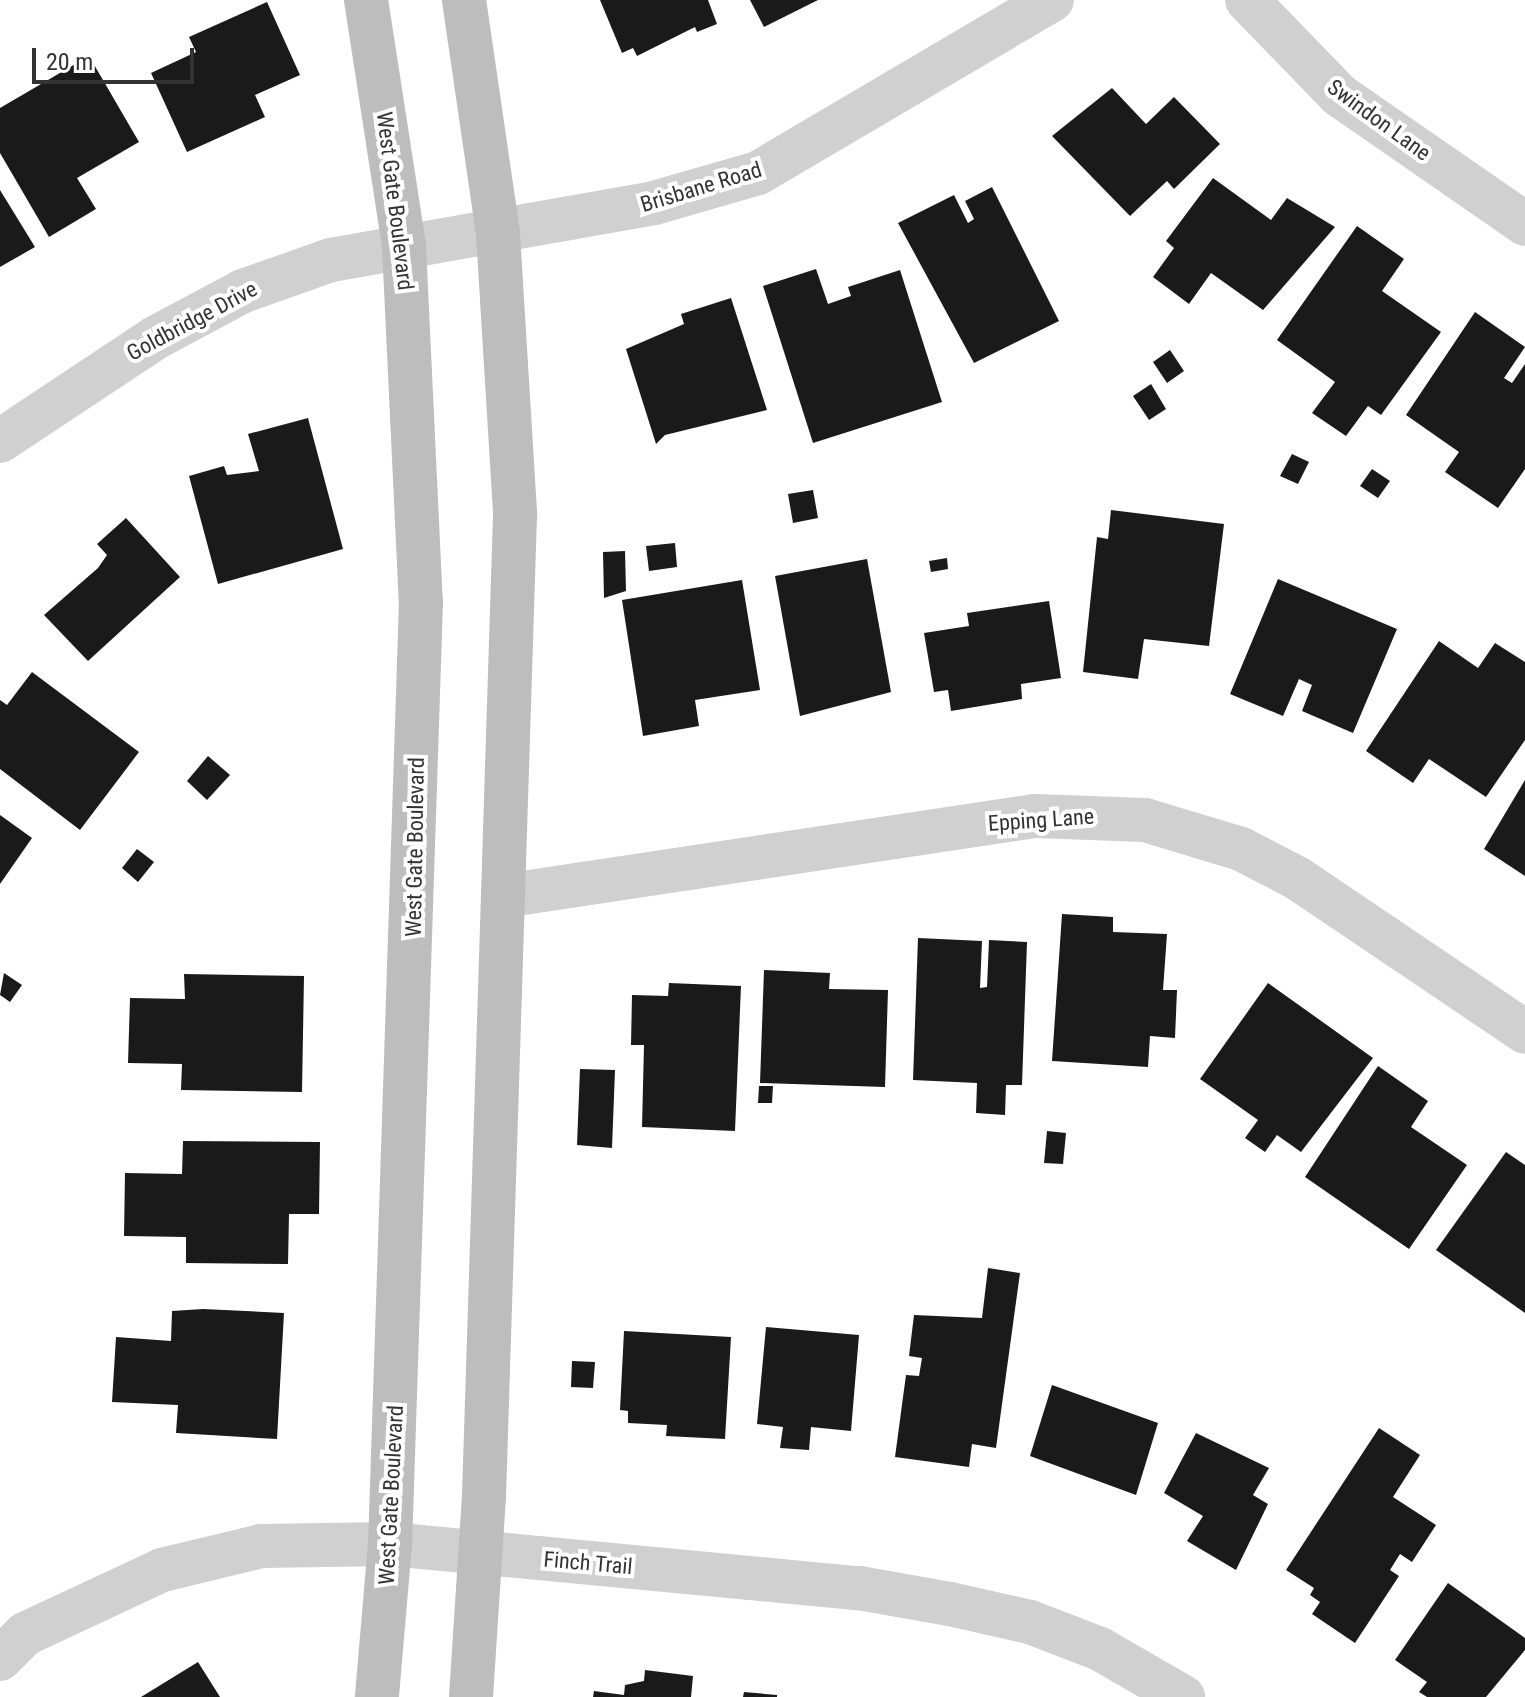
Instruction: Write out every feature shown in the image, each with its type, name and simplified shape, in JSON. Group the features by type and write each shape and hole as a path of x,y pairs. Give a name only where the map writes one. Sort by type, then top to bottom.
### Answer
{"main road":[{"name":"West Gate Boulevard","path":"366,0 404,246 421,602 390,1544 377,1697"},
{"path":"464,0 498,234 515,515 482,1553 471,1697"}],"street":[{"name":"Brisbane Road","path":"404,246 498,234 654,203 758,173 1052,0"},
{"name":"Swindon Lane","path":"1247,0 1339,95 1525,224"},
{"name":"Goldbridge Drive","path":"0,441 58,397 243,291 331,260 404,246"},
{"name":"Epping Lane","path":"503,896 1035,816 1145,820 1241,849 1297,878 1525,1032"},
{"name":"Finch Trail","path":"0,1659 25,1634 162,1570 261,1546 390,1544 859,1588 950,1604 1030,1622 1100,1649 1183,1697"}],"building":[{"path":"600,0 708,0 717,24 697,32 695,27 637,56 633,48 622,53"},
{"path":"750,0 818,0 764,27"},
{"path":"267,2 300,75 255,95 265,117 187,152 151,73 196,52 189,37"},
{"path":"89,56 139,142 77,178 96,209 49,237 0,153 0,108"},
{"path":"1112,88 1146,124 1174,97 1220,144 1174,189 1167,181 1130,216 1052,136"},
{"path":"1213,178 1271,220 1287,198 1335,227 1263,310 1211,273 1189,304 1153,277 1174,248 1166,241"},
{"path":"992,187 1059,321 974,363 898,223 954,195 968,223 974,219 965,201"},
{"path":"0,190 35,247 0,267"},
{"path":"1357,226 1404,259 1382,291 1441,332 1381,415 1368,406 1346,436 1312,413 1335,382 1277,340"},
{"path":"816,269 828,304 851,296 848,287 900,270 942,402 813,443 763,286"},
{"path":"731,298 767,410 665,435 656,444 626,349 684,324 681,314"},
{"path":"1475,312 1525,347 1504,378 1512,383 1525,364 1525,469 1498,508 1445,472 1459,452 1406,415"},
{"path":"1170,350 1184,371 1167,383 1153,362"},
{"path":"1151,384 1166,409 1149,420 1133,396"},
{"path":"308,418 343,549 218,584 189,476 224,466 227,475 259,471 248,434"},
{"path":"1292,454 1309,462 1298,484 1280,476"},
{"path":"1372,469 1390,481 1378,498 1360,486"},
{"path":"813,490 818,518 793,523 788,494"},
{"path":"1111,510 1224,524 1209,646 1144,639 1138,679 1083,672 1097,537 1108,539"},
{"path":"126,518 180,577 88,661 44,615 98,568 107,555 97,544"},
{"path":"675,543 677,567 649,571 646,546"},
{"path":"625,551 626,591 604,598 603,552"},
{"path":"947,558 948,569 931,572 929,561"},
{"path":"867,559 891,692 800,716 775,576"},
{"path":"1278,579 1397,629 1353,733 1302,711 1312,685 1299,679 1283,716 1230,694"},
{"path":"742,580 760,690 695,700 699,726 643,736 622,600"},
{"path":"1049,601 1061,678 1021,684 1022,699 951,711 948,690 934,692 924,633 969,626 967,613"},
{"path":"1439,641 1478,668 1495,643 1525,662 1525,740 1486,797 1429,759 1413,783 1366,751"},
{"path":"32,672 139,752 80,830 0,769 0,700 7,705"},
{"path":"208,756 230,775 207,800 187,781"},
{"path":"1525,780 1525,876 1484,849"},
{"path":"0,815 32,838 0,884"},
{"path":"137,849 154,862 138,882 122,868"},
{"path":"1062,914 1113,917 1113,932 1167,934 1163,990 1177,990 1175,1038 1150,1036 1148,1067 1052,1061"},
{"path":"918,938 982,941 980,988 987,987 989,940 1027,942 1022,1085 1006,1085 1005,1115 976,1113 977,1083 913,1080"},
{"path":"764,970 830,973 829,989 888,990 885,1087 760,1083"},
{"path":"4,973 22,985 10,1002 0,995"},
{"path":"184,974 304,976 302,1092 181,1090 182,1064 128,1063 130,998 185,999"},
{"path":"669,983 741,986 735,1131 642,1127 644,1045 631,1045 632,995 668,996"},
{"path":"1268,983 1373,1058 1301,1152 1277,1135 1265,1152 1245,1138 1258,1120 1200,1079"},
{"path":"1378,1066 1428,1101 1411,1127 1467,1165 1409,1249 1305,1177"},
{"path":"580,1069 615,1070 612,1148 577,1145"},
{"path":"759,1086 773,1086 772,1103 758,1103"},
{"path":"1047,1131 1066,1133 1063,1164 1044,1163"},
{"path":"183,1141 320,1142 319,1214 289,1214 288,1264 186,1263 186,1237 124,1236 125,1173 182,1174"},
{"path":"1506,1152 1525,1165 1525,1313 1436,1250"},
{"path":"988,1268 1020,1273 996,1448 972,1444 969,1467 895,1457 906,1375 919,1376 922,1358 909,1356 914,1315 982,1318"},
{"path":"203,1309 284,1313 277,1439 176,1433 178,1405 112,1402 116,1337 171,1341 172,1311"},
{"path":"766,1327 859,1335 851,1431 811,1427 809,1450 780,1448 783,1427 757,1424"},
{"path":"624,1331 731,1337 725,1439 666,1436 667,1425 628,1423 628,1411 620,1410"},
{"path":"572,1361 595,1362 593,1388 571,1387"},
{"path":"1052,1385 1158,1423 1136,1495 1030,1456"},
{"path":"1379,1428 1420,1455 1393,1497 1436,1525 1412,1562 1400,1554 1390,1570 1399,1576 1355,1643 1312,1614 1320,1602 1310,1595 1314,1588 1286,1570"},
{"path":"1196,1433 1269,1468 1253,1495 1268,1504 1236,1570 1187,1541 1203,1516 1164,1493"},
{"path":"1448,1583 1525,1638 1525,1650 1486,1697 1427,1697 1419,1692 1427,1682 1395,1660"},
{"path":"198,1662 220,1697 141,1697"},
{"path":"645,1670 693,1676 691,1697 593,1697 594,1691 624,1695 625,1685 644,1681"},
{"path":"744,1692 777,1695 777,1697 743,1697"}]}
